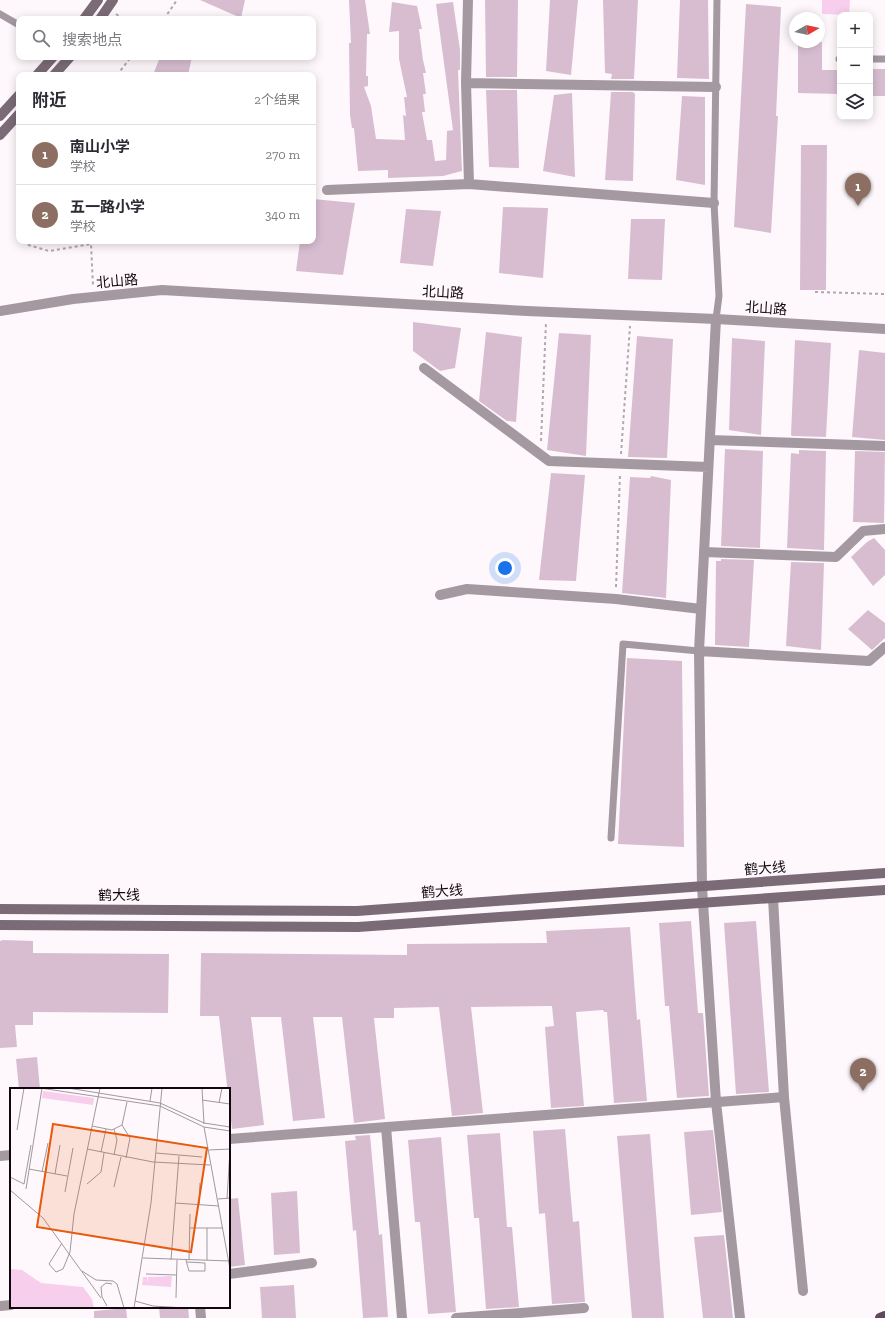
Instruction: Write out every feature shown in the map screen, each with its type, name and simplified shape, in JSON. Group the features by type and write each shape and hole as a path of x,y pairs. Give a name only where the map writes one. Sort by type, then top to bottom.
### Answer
{"main road":[{"path":"86,16 98,0"},
{"path":"102,16 113,0"},
{"path":"40,72 50,60"},
{"path":"57,72 67,60"},
{"path":"0,116 16,98"},
{"path":"0,135 16,117"},
{"name":"鹤大线","path":"0,909 357,911 885,873"},
{"path":"0,925 358,927 885,890"},
{"path":"880,1318 885,1316"}],"street":[{"path":"468,0 466,83 469,184"},
{"path":"466,83 716,87"},
{"path":"327,190 469,184 714,203"},
{"name":"北山路","path":"0,312 94,297 162,290 546,312 716,318 885,329"},
{"path":"716,318 699,651 702,887 716,1102 740,1318"},
{"path":"424,368 549,461 708,467"},
{"path":"710,440 885,446"},
{"path":"704,552 836,557 863,531 885,529"},
{"path":"440,595 467,589 616,599 701,610"},
{"path":"699,651 868,661 885,647"},
{"path":"773,898 784,1097 803,1291"},
{"path":"230,1138 784,1097"},
{"path":"386,1127 402,1318"},
{"path":"0,1156 10,1155"},
{"path":"230,1274 312,1263"},
{"path":"0,1306 10,1305"},
{"path":"200,1308 201,1318"},
{"path":"456,1318 584,1308"}],"lane":[{"path":"716,318 718,296 714,203 717,0"},
{"path":"0,14 16,22"},
{"path":"873,59 885,59"},
{"path":"611,838 622,644 699,651"}],"path":[{"path":"166,16 177,0"},
{"path":"120,72 130,60"},
{"path":"25,244 49,251 91,244 94,297"},
{"path":"815,292 885,294"},
{"path":"540,454 546,312"},
{"path":"616,599 620,464 631,315"}],"shaded area":[{"path":"822,0 850,0 849,12 837,12 837,15 825,14 825,12 822,12"}],"building":[{"path":"200,0 245,0 241,16 236,16"},
{"path":"349,0 365,0 370,34 367,34 366,76 368,76 368,86 364,87 371,106 376,139 405,140 403,115 406,116 404,97 407,97 399,59 399,31 389,32 392,2 417,6 422,29 419,29 426,73 423,73 426,94 423,94 425,112 422,112 427,140 432,140 435,161 446,160 447,131 453,130 436,4 453,2 460,50 460,70 458,70 462,171 443,176 388,178 388,170 358,171 354,128 352,128 350,115 349,43 351,43"},
{"path":"485,0 518,0 517,77 486,77"},
{"path":"550,0 578,0 571,75 546,71"},
{"path":"603,0 638,0 634,79 611,79 612,74 605,73"},
{"path":"680,0 708,0 709,79 677,78"},
{"path":"746,4 781,7 776,116 778,116 771,233 734,227"},
{"path":"798,48 822,48 822,70 837,70 837,94 798,93"},
{"path":"159,60 191,60 189,72 154,72"},
{"path":"873,69 885,69 885,96 873,96"},
{"path":"486,90 517,90 519,168 489,167"},
{"path":"611,92 633,92 635,94 633,181 605,180"},
{"path":"572,93 575,177 543,171 554,95"},
{"path":"682,96 705,97 705,185 676,180"},
{"path":"801,145 827,145 826,290 800,290"},
{"path":"316,199 355,203 343,275 296,271 300,244 316,244"},
{"path":"503,207 548,208 543,278 499,273"},
{"path":"406,209 441,211 433,266 400,263"},
{"path":"631,219 665,219 662,280 628,279"},
{"path":"413,322 461,328 455,368 440,371 413,351"},
{"path":"486,332 522,337 516,422 507,421 479,401"},
{"path":"559,333 591,335 586,456 547,450"},
{"path":"637,336 673,339 667,458 628,457"},
{"path":"732,338 765,341 761,435 729,430"},
{"path":"795,340 831,343 826,437 791,435"},
{"path":"859,350 885,353 885,440 852,437"},
{"path":"725,449 763,451 760,548 721,546"},
{"path":"799,450 826,451 824,550 787,548 791,453 799,454"},
{"path":"855,451 885,452 884,523 853,522"},
{"path":"551,473 585,475 576,581 539,580"},
{"path":"651,476 671,480 666,598 622,593 630,477 650,478"},
{"path":"874,538 885,550 885,575 873,586 851,557 867,542"},
{"path":"721,559 754,560 749,647 715,645 716,561 721,561"},
{"path":"791,562 824,563 821,650 786,646"},
{"path":"868,610 885,623 885,638 872,650 848,629"},
{"path":"627,658 682,661 684,847 618,844"},
{"path":"691,921 698,1013 703,1013 709,1096 677,1098 669,1006 665,1006 659,923"},
{"path":"756,921 769,1092 736,1094 724,923"},
{"path":"630,927 637,1020 640,1019 647,1101 614,1103 607,1012 604,1012 603,1010 576,1012 584,1106 551,1108 545,1027 554,1026 552,1006 471,1007 483,1113 452,1116 439,1007 394,1008 394,1018 374,1018 385,1119 354,1123 342,1017 313,1017 325,1118 293,1121 281,1017 251,1017 264,1125 232,1129 230,1088 227,1088 219,1016 200,1016 201,953 407,955 407,944 547,943 546,931"},
{"path":"0,941 33,941 33,953 169,954 168,1013 33,1012 33,1025 15,1025 17,1047 0,1048"},
{"path":"37,1057 40,1088 19,1088 16,1059"},
{"path":"565,1129 573,1222 579,1221 585,1302 552,1304 545,1213 539,1214 533,1131"},
{"path":"713,1130 722,1212 691,1215 684,1132"},
{"path":"500,1133 507,1227 512,1227 519,1307 486,1309 479,1218 474,1218 467,1135"},
{"path":"650,1134 664,1318 632,1318 617,1136"},
{"path":"370,1135 379,1235 382,1234 388,1317 363,1318 356,1230 353,1231 345,1141 356,1140 355,1136"},
{"path":"441,1137 456,1312 428,1314 420,1222 415,1222 408,1140"},
{"path":"297,1191 300,1253 274,1255 271,1193"},
{"path":"238,1198 245,1265 230,1267 230,1199"},
{"path":"724,1235 733,1318 703,1318 694,1237"},
{"path":"294,1285 296,1318 262,1318 260,1287"},
{"path":"126,1308 127,1318 94,1318 94,1311"},
{"path":"159,1308 188,1308 189,1318 160,1318"}],"place":[{"name":"南山小学","path":"858,206"},
{"name":"五一路小学","path":"863,1091"}]}
